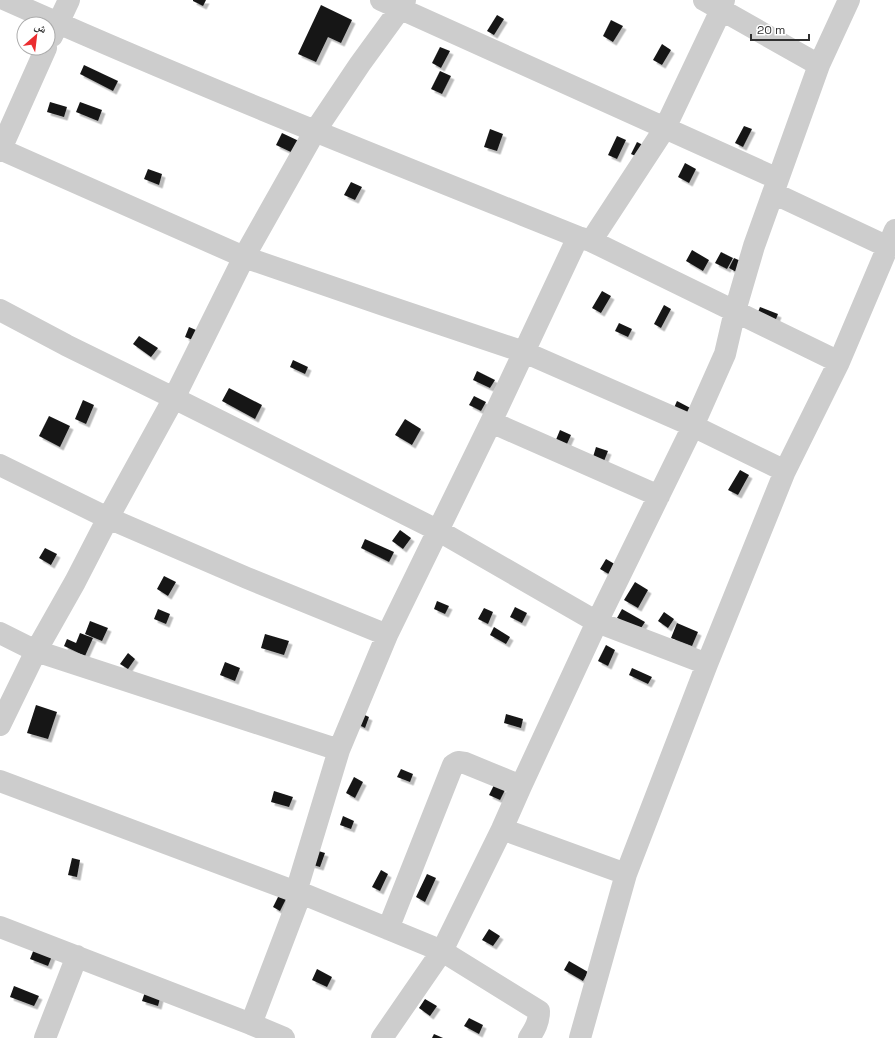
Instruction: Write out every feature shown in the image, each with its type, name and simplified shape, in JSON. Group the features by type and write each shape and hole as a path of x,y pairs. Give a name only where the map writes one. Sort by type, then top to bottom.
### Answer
{"street":[{"path":"6,0 57,23 315,131 584,239 838,362"},
{"path":"57,23 69,0"},
{"path":"382,1038 442,951 502,829 597,622 693,426 725,354 735,311 754,246 819,65 849,0"},
{"path":"0,725 36,651 174,398 244,257 315,131 360,64 396,3 665,128 775,186 893,241 838,362 785,472 707,664 626,874 580,1038"},
{"path":"251,1024 298,892 339,750 387,635 439,531 524,352 584,239 629,184 665,128 717,3 819,65"},
{"path":"42,56 0,150 244,257 524,352 693,426 785,472"},
{"path":"0,310 66,345 439,531 597,622 707,664"},
{"path":"491,422 659,496"},
{"path":"0,465 108,518 247,578 387,635"},
{"path":"0,633 36,651 339,750"},
{"path":"388,929 453,765 458,762 465,762 521,786"},
{"path":"0,781 298,892 442,951 539,1011 537,1025 529,1038"},
{"path":"502,829 626,874"},
{"path":"0,927 284,1038"},
{"path":"44,1038 77,956"}],"building":[{"path":"193,0 206,0 203,6"},
{"path":"321,5 352,20 341,43 328,37 316,62 298,54"},
{"path":"497,15 504,19 494,35 487,31"},
{"path":"611,20 623,26 613,42 603,36"},
{"path":"662,44 671,50 662,65 653,60"},
{"path":"440,47 450,51 441,68 432,63"},
{"path":"84,65 118,81 113,91 80,74"},
{"path":"440,71 451,76 442,94 431,89"},
{"path":"50,102 67,107 64,117 47,112"},
{"path":"80,102 102,110 98,121 76,112"},
{"path":"744,126 752,129 743,147 735,143"},
{"path":"490,129 503,134 497,151 484,147"},
{"path":"282,133 301,142 295,154 276,145"},
{"path":"617,136 626,140 617,159 608,155"},
{"path":"637,142 645,146 640,158 631,154"},
{"path":"685,163 696,169 689,183 678,177"},
{"path":"148,169 162,174 159,185 144,179"},
{"path":"351,182 362,187 355,200 344,195"},
{"path":"692,250 709,260 703,271 686,261"},
{"path":"721,252 733,258 727,269 715,263"},
{"path":"734,258 743,262 738,273 729,268"},
{"path":"602,291 611,296 601,313 592,308"},
{"path":"664,305 671,309 661,328 654,324"},
{"path":"760,307 778,314 774,324 756,317"},
{"path":"619,323 632,329 628,337 615,331"},
{"path":"189,327 203,333 198,342 185,337"},
{"path":"139,336 158,348 151,357 133,344"},
{"path":"293,360 308,367 305,374 290,367"},
{"path":"477,371 495,380 490,388 473,380"},
{"path":"229,388 262,405 255,419 222,401"},
{"path":"474,396 486,402 481,411 469,405"},
{"path":"83,400 94,405 86,424 75,419"},
{"path":"677,401 698,412 694,421 673,410"},
{"path":"49,416 70,426 60,447 39,436"},
{"path":"405,419 421,429 412,445 395,435"},
{"path":"560,430 571,435 566,446 555,442"},
{"path":"596,447 608,451 604,461 593,457"},
{"path":"740,470 749,475 738,495 728,490"},
{"path":"400,530 411,538 403,549 392,541"},
{"path":"365,539 394,552 389,562 361,548"},
{"path":"45,548 57,554 51,565 39,558"},
{"path":"606,559 618,566 612,576 600,569"},
{"path":"164,576 176,582 168,596 157,589"},
{"path":"635,582 648,590 638,608 624,600"},
{"path":"437,601 449,606 445,614 434,609"},
{"path":"515,607 527,613 522,623 510,617"},
{"path":"484,608 493,612 488,624 478,619"},
{"path":"158,609 170,614 166,624 154,619"},
{"path":"622,609 645,622 639,631 617,618"},
{"path":"664,612 674,619 668,628 658,621"},
{"path":"90,621 108,628 102,641 85,634"},
{"path":"677,623 698,632 692,646 671,638"},
{"path":"494,627 510,637 506,644 490,635"},
{"path":"80,633 93,638 85,656 64,646 67,639 76,643"},
{"path":"265,634 289,641 284,655 261,648"},
{"path":"606,645 615,650 608,666 598,661"},
{"path":"128,653 135,659 128,669 120,664"},
{"path":"225,662 240,668 235,681 220,675"},
{"path":"632,668 652,677 648,684 629,675"},
{"path":"36,705 57,712 48,739 27,733"},
{"path":"358,712 369,717 365,728 353,722"},
{"path":"506,714 523,719 521,728 504,723"},
{"path":"401,769 413,774 410,782 397,777"},
{"path":"354,777 363,782 355,798 346,793"},
{"path":"494,785 505,790 500,800 489,795"},
{"path":"274,791 293,797 289,807 271,802"},
{"path":"343,816 354,821 351,829 340,825"},
{"path":"312,849 325,853 320,867 307,863"},
{"path":"72,858 80,860 77,877 68,875"},
{"path":"381,870 388,874 380,891 372,887"},
{"path":"427,874 436,878 425,902 416,897"},
{"path":"279,895 286,899 280,911 273,907"},
{"path":"489,929 500,936 493,946 482,940"},
{"path":"34,949 52,956 48,966 30,959"},
{"path":"569,961 588,972 583,981 564,970"},
{"path":"317,969 332,977 327,987 312,980"},
{"path":"14,986 39,996 34,1006 10,997"},
{"path":"146,989 161,994 158,1006 142,1001"},
{"path":"425,999 437,1006 430,1016 419,1008"},
{"path":"469,1018 483,1025 479,1034 464,1026"},
{"path":"434,1034 443,1038 432,1038"}]}
